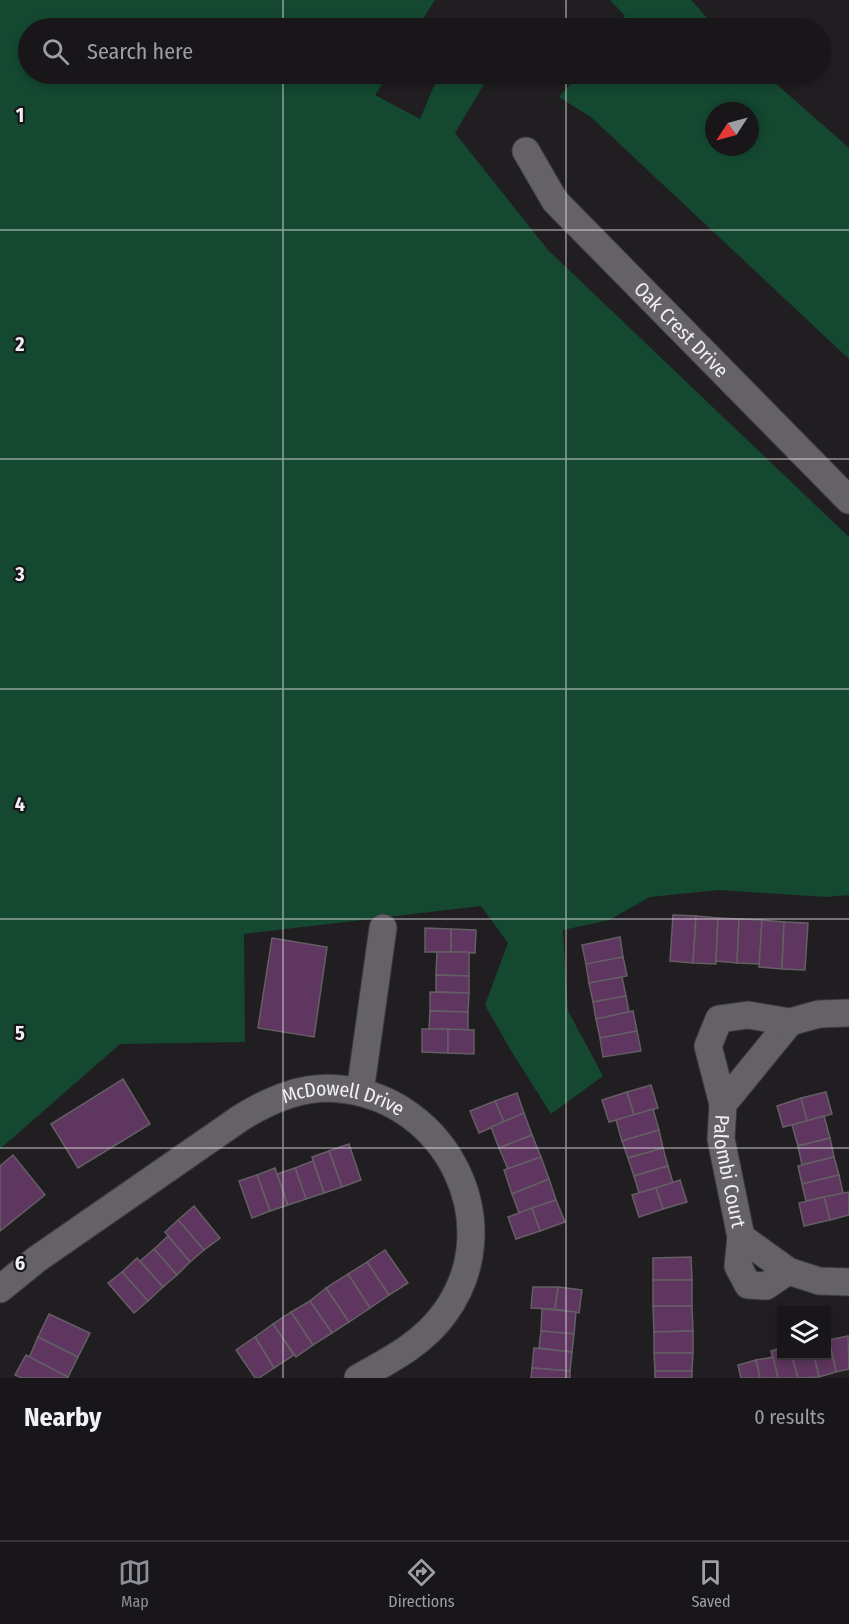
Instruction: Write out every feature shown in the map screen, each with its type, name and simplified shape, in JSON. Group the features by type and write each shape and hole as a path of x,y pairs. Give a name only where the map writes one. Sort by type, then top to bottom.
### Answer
{"street":[{"name":"Oak Crest Drive","path":"526,151 555,201 849,500"},
{"path":"360,1092 383,928"},
{"name":"Palombi Court","path":"849,1013 819,1014 790,1022 748,1015 719,1019 708,1046 723,1104 721,1139 741,1237 788,1271 819,1281 849,1282"},
{"name":"Palombi Court","path":"723,1104 790,1022"},
{"name":"McDowell Drive","path":"0,1289 37,1259 242,1117 268,1102 310,1089 360,1092 397,1106 422,1123 442,1145 463,1184 471,1228 468,1258 460,1287 445,1312 426,1335 402,1353 358,1378"}],"green space":[{"path":"0,0 435,0 423,18 18,18 18,84 382,84 375,95 420,119 435,84 484,84 455,133 548,250 849,537 849,895 826,897 719,890 650,897 609,920 563,930 568,1011 603,1076 551,1114 485,1005 508,943 481,906 244,934 245,1042 120,1044 0,1149"},
{"path":"610,0 691,0 707,18 623,18 625,16"},
{"path":"570,84 776,84 849,148 849,359 592,118 559,97"}],"building":[{"path":"673,915 696,916 693,963 670,961"},
{"path":"696,916 718,918 716,964 693,963"},
{"path":"718,918 739,919 737,963 716,961"},
{"path":"739,919 762,920 760,964 737,963"},
{"path":"762,920 784,922 782,969 759,967"},
{"path":"784,922 808,923 805,970 782,969"},
{"path":"425,928 451,929 451,952 425,952"},
{"path":"451,929 476,930 475,953 451,952"},
{"path":"620,937 623,957 586,964 582,945"},
{"path":"272,938 327,947 314,1037 258,1028"},
{"path":"437,952 469,952 469,976 436,975"},
{"path":"623,957 627,976 589,983 586,964"},
{"path":"436,975 469,976 469,993 436,992"},
{"path":"622,977 626,996 593,1002 589,983"},
{"path":"430,992 469,993 468,1012 430,1011"},
{"path":"626,996 629,1012 596,1019 593,1002"},
{"path":"430,1011 468,1012 468,1030 429,1029"},
{"path":"633,1011 637,1031 600,1038 596,1019"},
{"path":"422,1029 448,1029 448,1053 422,1052"},
{"path":"448,1029 474,1030 474,1054 448,1053"},
{"path":"637,1031 641,1051 603,1057 600,1038"},
{"path":"123,1079 150,1124 78,1168 51,1124"},
{"path":"651,1085 658,1108 634,1115 627,1092"},
{"path":"627,1092 634,1115 609,1122 602,1100"},
{"path":"826,1092 832,1114 807,1121 801,1098"},
{"path":"517,1093 524,1113 504,1122 495,1101"},
{"path":"801,1098 807,1121 783,1127 777,1106"},
{"path":"495,1101 504,1122 479,1133 470,1111"},
{"path":"653,1109 659,1130 622,1141 616,1120"},
{"path":"524,1113 532,1135 499,1148 491,1127"},
{"path":"824,1116 830,1138 798,1146 792,1125"},
{"path":"659,1130 663,1148 628,1158 622,1141"},
{"path":"532,1135 541,1157 508,1169 499,1148"},
{"path":"830,1138 834,1157 802,1165 798,1146"},
{"path":"349,1144 361,1180 342,1187 329,1151"},
{"path":"663,1148 668,1166 634,1176 628,1158"},
{"path":"329,1151 342,1187 324,1193 312,1157"},
{"path":"13,1155 45,1195 0,1231 0,1166"},
{"path":"541,1157 549,1179 512,1194 504,1170"},
{"path":"834,1157 839,1175 802,1184 798,1166"},
{"path":"313,1161 324,1193 306,1199 295,1168"},
{"path":"668,1166 673,1183 639,1193 634,1176"},
{"path":"275,1168 288,1205 270,1211 257,1175"},
{"path":"295,1168 306,1199 288,1205 277,1174"},
{"path":"257,1175 270,1211 252,1218 239,1181"},
{"path":"839,1175 843,1193 806,1201 802,1184"},
{"path":"549,1179 556,1200 519,1213 512,1194"},
{"path":"680,1180 687,1202 663,1209 656,1188"},
{"path":"656,1188 663,1209 639,1217 632,1195"},
{"path":"849,1192 849,1215 830,1220 824,1197"},
{"path":"824,1197 830,1220 804,1226 799,1203"},
{"path":"556,1200 565,1222 540,1231 532,1208"},
{"path":"194,1206 220,1238 204,1250 178,1220"},
{"path":"532,1208 540,1231 516,1239 508,1217"},
{"path":"178,1220 204,1250 190,1262 165,1232"},
{"path":"168,1236 190,1262 177,1275 154,1249"},
{"path":"154,1249 177,1275 163,1287 140,1261"},
{"path":"385,1250 408,1283 389,1295 367,1262"},
{"path":"691,1257 692,1280 653,1280 653,1258"},
{"path":"137,1258 163,1287 148,1301 122,1272"},
{"path":"367,1262 389,1295 370,1308 348,1274"},
{"path":"122,1272 148,1301 134,1313 108,1283"},
{"path":"348,1274 370,1308 349,1322 326,1288"},
{"path":"653,1280 692,1280 692,1306 653,1306"},
{"path":"533,1287 558,1287 555,1309 531,1308"},
{"path":"558,1287 582,1290 579,1313 555,1309"},
{"path":"326,1288 349,1322 332,1333 310,1301"},
{"path":"310,1301 332,1333 313,1345 291,1312"},
{"path":"653,1306 692,1306 693,1331 654,1332"},
{"path":"542,1309 576,1312 574,1334 541,1331"},
{"path":"291,1312 313,1345 296,1357 273,1324"},
{"path":"49,1314 90,1333 78,1357 38,1337"},
{"path":"273,1324 294,1355 274,1368 255,1337"},
{"path":"541,1331 574,1334 572,1352 539,1348"},
{"path":"693,1331 693,1353 654,1353 654,1332"},
{"path":"848,1336 849,1369 836,1372 831,1340"},
{"path":"38,1337 78,1357 68,1377 29,1358"},
{"path":"255,1337 274,1368 259,1378 255,1378 236,1350"},
{"path":"534,1348 572,1352 570,1371 532,1368"},
{"path":"777,1349 777,1360 793,1360 798,1378 778,1378 771,1351"},
{"path":"831,1349 836,1372 819,1377 815,1360 831,1360"},
{"path":"654,1353 693,1353 692,1371 655,1371"},
{"path":"26,1355 68,1378 22,1378 15,1375"},
{"path":"773,1357 778,1378 760,1378 756,1360"},
{"path":"756,1360 760,1378 741,1378 738,1365"},
{"path":"793,1360 815,1360 819,1377 798,1378"},
{"path":"532,1368 570,1371 570,1378 531,1378"},
{"path":"655,1371 692,1371 692,1378 655,1378"}]}
